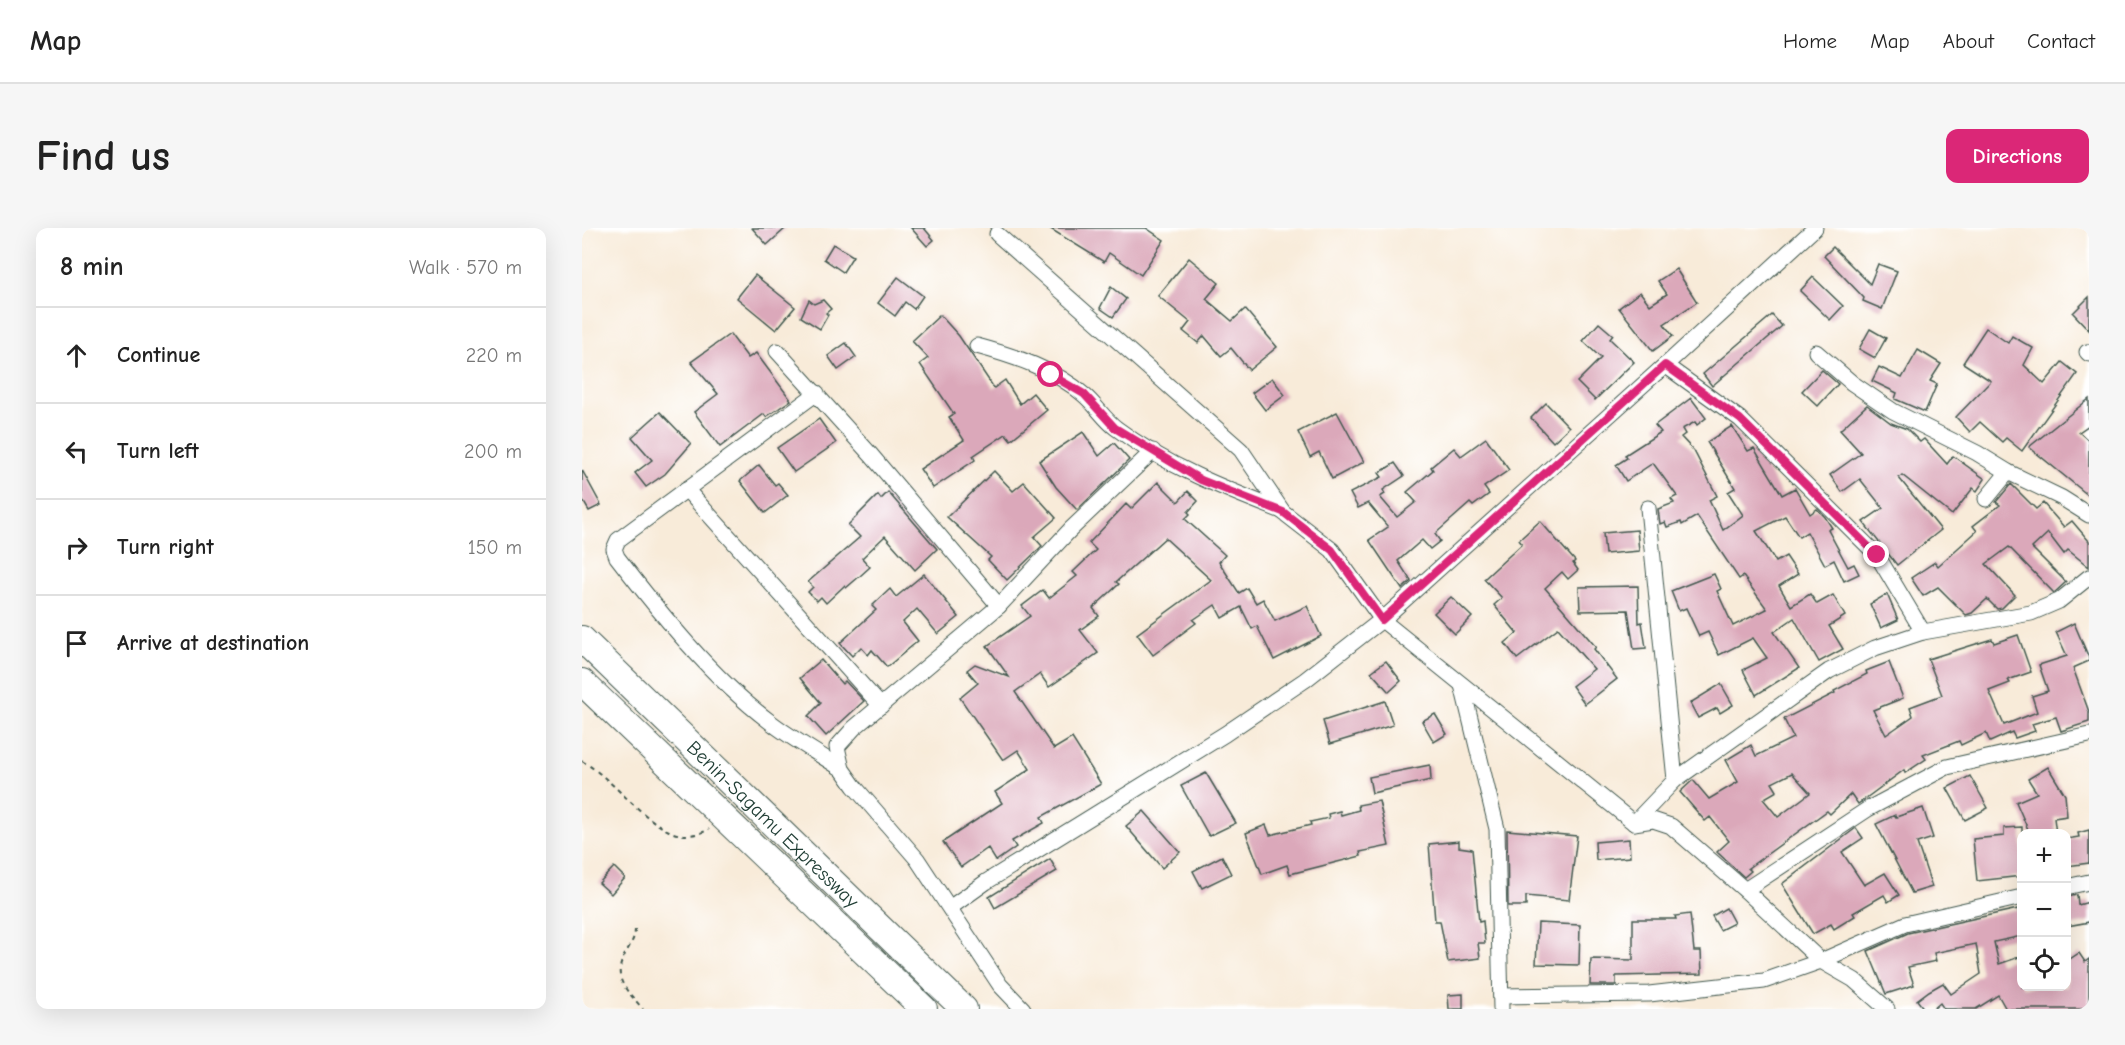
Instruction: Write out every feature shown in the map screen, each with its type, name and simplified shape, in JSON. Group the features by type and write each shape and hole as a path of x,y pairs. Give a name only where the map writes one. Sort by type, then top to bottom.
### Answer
{"highway":[{"name":"Benin-Sagamu Expressway","path":"582,639 964,1009"},
{"name":"Benin-Sagamu Expressway","path":"582,682 727,818 924,1009"}],"street":[{"path":"951,907 999,866 1178,756 1382,620 1815,228"},
{"path":"997,234 1241,450 1283,512"},
{"path":"978,346 1010,355 1084,394 1115,428 1201,480 1283,512 1332,550 1382,620 1634,823 1653,820 1671,826 1745,890 1821,961 1854,980 1887,1009"},
{"path":"777,351 817,393 999,606"},
{"path":"1816,352 1852,383 1893,411 2062,498 2089,515"},
{"path":"1665,365 1740,419 1877,555 1923,632"},
{"path":"817,393 618,540 614,549 617,557 645,594 722,679 769,721 842,769 917,860 951,907 1000,985 1023,1009"},
{"path":"842,769 837,747 881,706 999,606 1070,530 1153,451"},
{"path":"1986,499 2008,472"},
{"path":"686,489 881,706"},
{"path":"1648,508 1675,780"},
{"path":"1634,823 1675,780 1829,671 1875,648 1923,632 2031,614 2059,601 2089,577"},
{"path":"1462,685 1497,830 1501,1003 1660,993 1764,981 1821,961 1905,924 2017,898"},
{"path":"1745,890 1868,809 1947,767 2089,735"},
{"path":"2071,886 2089,882"}],"path":[{"path":"582,761 600,772 638,807 671,832 700,835 727,818"},
{"path":"635,929 635,937 619,969 621,983 643,1009"}],"building":[{"path":"752,228 786,228 767,245"},
{"path":"911,228 924,228 934,240 927,246"},
{"path":"1049,228 1146,228 1164,240 1141,275 1109,253 1104,262"},
{"path":"833,244 853,256 843,272 824,259"},
{"path":"1833,247 1870,284 1878,264 1897,271 1882,309 1863,301 1864,298 1824,256"},
{"path":"1189,258 1219,283 1206,299 1232,321 1245,309 1277,347 1249,370 1231,348 1221,356 1204,336 1198,343 1183,331 1190,322 1158,296"},
{"path":"1676,269 1697,302 1664,324 1673,336 1653,351 1619,308 1640,292 1650,305 1667,294 1658,281"},
{"path":"755,275 795,307 776,330 737,298"},
{"path":"898,277 923,296 914,309 905,302 895,316 878,303"},
{"path":"1813,277 1843,306 1830,320 1800,291"},
{"path":"1111,287 1126,299 1113,317 1100,308"},
{"path":"2089,297 2089,330 2073,313"},
{"path":"809,300 814,304 823,300 831,309 826,313 828,315 820,329 801,317"},
{"path":"940,315 959,336 994,388 1005,380 1020,404 1033,393 1047,410 1011,440 1006,434 973,456 975,460 933,488 920,469 964,440 949,417 954,414 920,364 928,358 912,341"},
{"path":"1772,315 1782,326 1712,386 1703,374"},
{"path":"1599,323 1613,335 1610,339 1634,362 1595,400 1577,382 1601,358 1583,341"},
{"path":"1986,328 2008,343 2012,336 2033,348 2024,365 2044,384 2062,362 2077,374 2022,451 2006,438 2002,442 1980,422 1970,432 1956,417 1991,381 1963,363"},
{"path":"1870,329 1886,338 1875,358 1859,349"},
{"path":"730,334 748,358 756,353 791,400 766,417 764,414 720,447 694,412 718,394 691,362"},
{"path":"846,343 856,357 838,370 828,356"},
{"path":"1918,350 1941,364 1930,381 1937,384 1925,412 1895,399 1897,393 1872,381 1879,367 1902,378"},
{"path":"1822,370 1838,384 1818,406 1802,391"},
{"path":"1272,378 1285,395 1265,410 1252,393"},
{"path":"1691,398 1706,418 1697,425 1695,422 1682,429 1685,434 1681,437 1694,451 1717,496 1709,500 1723,530 1743,515 1728,492 1735,488 1707,442 1732,426 1748,451 1754,448 1782,495 1795,488 1810,514 1817,509 1825,517 1832,528 1828,530 1848,567 1854,564 1859,574 1844,581 1834,560 1825,565 1807,532 1799,537 1785,516 1756,531 1776,562 1786,556 1798,574 1779,586 1791,606 1810,594 1817,604 1833,595 1845,616 1829,626 1843,649 1819,662 1794,618 1774,632 1799,668 1756,695 1743,670 1767,658 1753,638 1719,655 1708,632 1699,636 1686,608 1679,611 1671,591 1714,574 1721,589 1717,591 1733,626 1767,609 1743,576 1739,579 1697,516 1682,525 1681,522 1667,527 1665,522 1660,524 1658,509 1674,503 1671,499 1677,496 1653,463 1626,481 1616,465 1627,458 1625,455 1661,432 1655,425"},
{"path":"2089,399 2089,425 2079,432 2089,441 2089,496 2029,447"},
{"path":"1546,403 1569,427 1553,442 1531,418"},
{"path":"1867,405 1891,423 1907,429 1920,442 1924,439 1947,464 1953,456 1985,479 1977,491 1973,488 1952,515 1902,475 1899,478 1941,530 1897,565 1863,522 1883,508 1860,479 1842,492 1830,475 1861,453 1840,430"},
{"path":"660,412 691,444 665,474 646,487 635,473 652,460 632,437"},
{"path":"1337,412 1364,462 1332,479 1319,452 1310,457 1298,432"},
{"path":"819,419 836,443 794,472 777,448"},
{"path":"1083,432 1099,456 1114,443 1129,460 1077,510 1056,487 1039,461"},
{"path":"1486,438 1509,470 1484,487 1489,494 1473,506 1470,503 1435,534 1440,541 1430,549 1422,540 1398,561 1411,581 1402,589 1369,540 1388,527 1368,503 1358,508 1350,493 1382,477 1379,473 1395,463 1404,476 1383,490 1385,494 1380,497 1397,517 1416,502 1407,492 1433,470 1431,467 1454,448 1461,456"},
{"path":"759,465 775,485 778,483 788,495 765,513 740,481"},
{"path":"582,470 601,505 589,511 582,499"},
{"path":"994,471 1013,491 1024,482 1056,518 1034,537 1042,546 1007,580 988,560 991,557 947,517"},
{"path":"1158,482 1178,502 1188,491 1198,501 1185,519 1225,555 1219,562 1239,593 1247,588 1256,603 1263,599 1275,621 1307,606 1321,636 1274,660 1257,626 1252,629 1241,607 1222,618 1215,605 1193,620 1196,623 1153,655 1137,634 1211,580 1165,538 1116,582 1119,584 1093,608 1099,616 1080,630 1098,653 1049,687 1040,674 1015,692 1054,749 1072,738 1101,784 1041,817 1044,823 1012,841 1016,847 996,861 988,848 961,867 943,842 1002,803 995,792 1030,769 1018,750 1003,760 960,698 978,683 967,670 975,664 1009,677 987,646 1030,616 1022,606 1043,590 1049,598 1077,576 1073,572 1096,550 1089,543 1126,504 1131,509"},
{"path":"2011,484 2036,509 2043,503 2064,527 2072,521 2089,541 2089,567 2068,550 2064,554 2048,533 2032,548 2066,582 2054,593 2009,547 1986,564 2015,595 2002,608 1997,609 1987,599 1972,613 1966,615 1938,587 1923,596 1911,578 1935,562 1938,566 1977,531 1973,526 2000,505 1996,502"},
{"path":"888,492 937,549 915,570 885,536 862,558 870,567 826,603 821,597 817,601 808,592 813,587 808,582 860,537 848,525 878,495 881,499"},
{"path":"1540,521 1575,561 1573,563 1578,570 1568,579 1562,572 1545,588 1596,647 1594,649 1617,679 1585,704 1572,686 1594,669 1558,628 1517,659 1505,643 1517,633 1494,605 1502,598 1484,579 1522,544 1519,540"},
{"path":"1637,530 1639,551 1605,554 1603,533"},
{"path":"924,574 959,617 938,634 917,609 903,622 918,641 887,667 872,650 868,655 861,647 852,656 840,643 876,610 872,606 890,589 896,597"},
{"path":"1638,586 1639,623 1642,622 1646,648 1634,649 1628,610 1580,611 1579,587"},
{"path":"1887,594 1898,620 1881,628 1870,604"},
{"path":"1451,597 1472,617 1455,634 1434,613"},
{"path":"2074,623 2089,658 2089,661 2073,668 2089,712 2089,722 2061,731 2056,717 2032,724 2035,731 2015,738 2012,732 1990,742 1986,733 1961,745 1959,741 1923,755 1926,759 1905,773 1904,770 1858,804 1851,794 1830,814 1827,811 1748,868 1751,871 1744,877 1717,852 1729,841 1710,817 1705,821 1680,792 1693,780 1709,799 1738,782 1726,760 1751,745 1756,756 1793,738 1784,719 1835,693 1834,691 1867,674 1866,671 1889,662 1903,698 1873,710 1886,735 1913,716 1910,707 1942,695 1928,659 1992,639 1994,643 2018,635 2031,672 2008,680 2010,683 1989,691 2004,725 2037,712 2032,696 2048,691 2039,665 2067,656 2056,632","holes":["1792,773 1810,793 1778,817 1763,799 1777,791 1772,783"]},
{"path":"821,660 842,684 845,681 864,701 826,736 808,716 821,703 800,678"},
{"path":"1386,661 1401,681 1389,692 1371,672"},
{"path":"1721,684 1733,705 1720,713 1717,708 1698,718 1690,703"},
{"path":"1385,701 1393,725 1330,744 1323,721"},
{"path":"1435,714 1447,734 1434,742 1422,721"},
{"path":"1430,765 1431,780 1372,793 1369,777"},
{"path":"2048,767 2065,795 2067,816 2054,818 2055,829 2028,829 2016,802 2037,793 2028,779"},
{"path":"1206,773 1236,823 1209,836 1181,786"},
{"path":"1970,776 1988,808 1965,820 1947,788"},
{"path":"1379,801 1389,846 1360,852 1361,856 1290,874 1287,865 1262,874 1246,833 1266,825 1270,835 1311,825 1310,822 1329,818 1328,814 1340,811 1341,815 1359,810 1358,805"},
{"path":"1923,808 1933,838 1917,843 1932,887 1912,893 1876,824 1895,815 1896,817"},
{"path":"1144,811 1180,852 1162,868 1126,826"},
{"path":"2022,827 2022,829 2017,829 2017,877 1977,881 1973,839 2004,836 2004,828"},
{"path":"1856,828 1863,838 1842,852 1864,885 1885,873 1899,895 1888,902 1884,895 1853,913 1855,916 1834,929 1831,924 1813,934 1782,884"},
{"path":"1507,830 1577,836 1569,900 1526,896 1526,906 1508,906"},
{"path":"2089,830 2089,863 2071,865 2071,838 2079,837 2078,833"},
{"path":"1629,839 1630,857 1596,860 1595,842"},
{"path":"1459,841 1459,847 1472,849 1479,922 1483,921 1485,943 1478,943 1480,958 1448,962 1440,921 1435,921 1429,844"},
{"path":"1222,856 1231,874 1202,888 1193,871"},
{"path":"1050,859 1057,871 995,908 989,897"},
{"path":"614,867 625,878 611,894 599,883"},
{"path":"2077,895 2078,905 2089,902 2089,922 2071,925 2071,896"},
{"path":"1726,908 1734,923 1720,930 1712,916"},
{"path":"2017,909 2017,937 1994,942 1999,964 2017,958 2017,991 2071,991 2071,958 2079,953 2085,962 2089,959 2089,1009 2006,1009 1998,995 1976,1009 1944,1009 1940,1003 1933,1009 1924,1009 1917,1000 1929,991 1943,983 1951,994 1981,974 1976,944 1934,953 1936,961 1908,967 1914,985 1886,994 1868,951 1908,933"},
{"path":"1690,914 1694,951 1701,951 1702,974 1616,976 1616,985 1590,985 1591,959 1633,960 1633,919 1676,919 1675,916"},
{"path":"1538,923 1580,925 1579,965 1536,964"},
{"path":"1463,994 1463,1009 1449,1009 1448,995"}],"route":[{"path":"1051,375 1084,394 1115,428 1201,480 1283,512 1332,550 1382,620 1665,365 1740,419 1877,555"}]}
